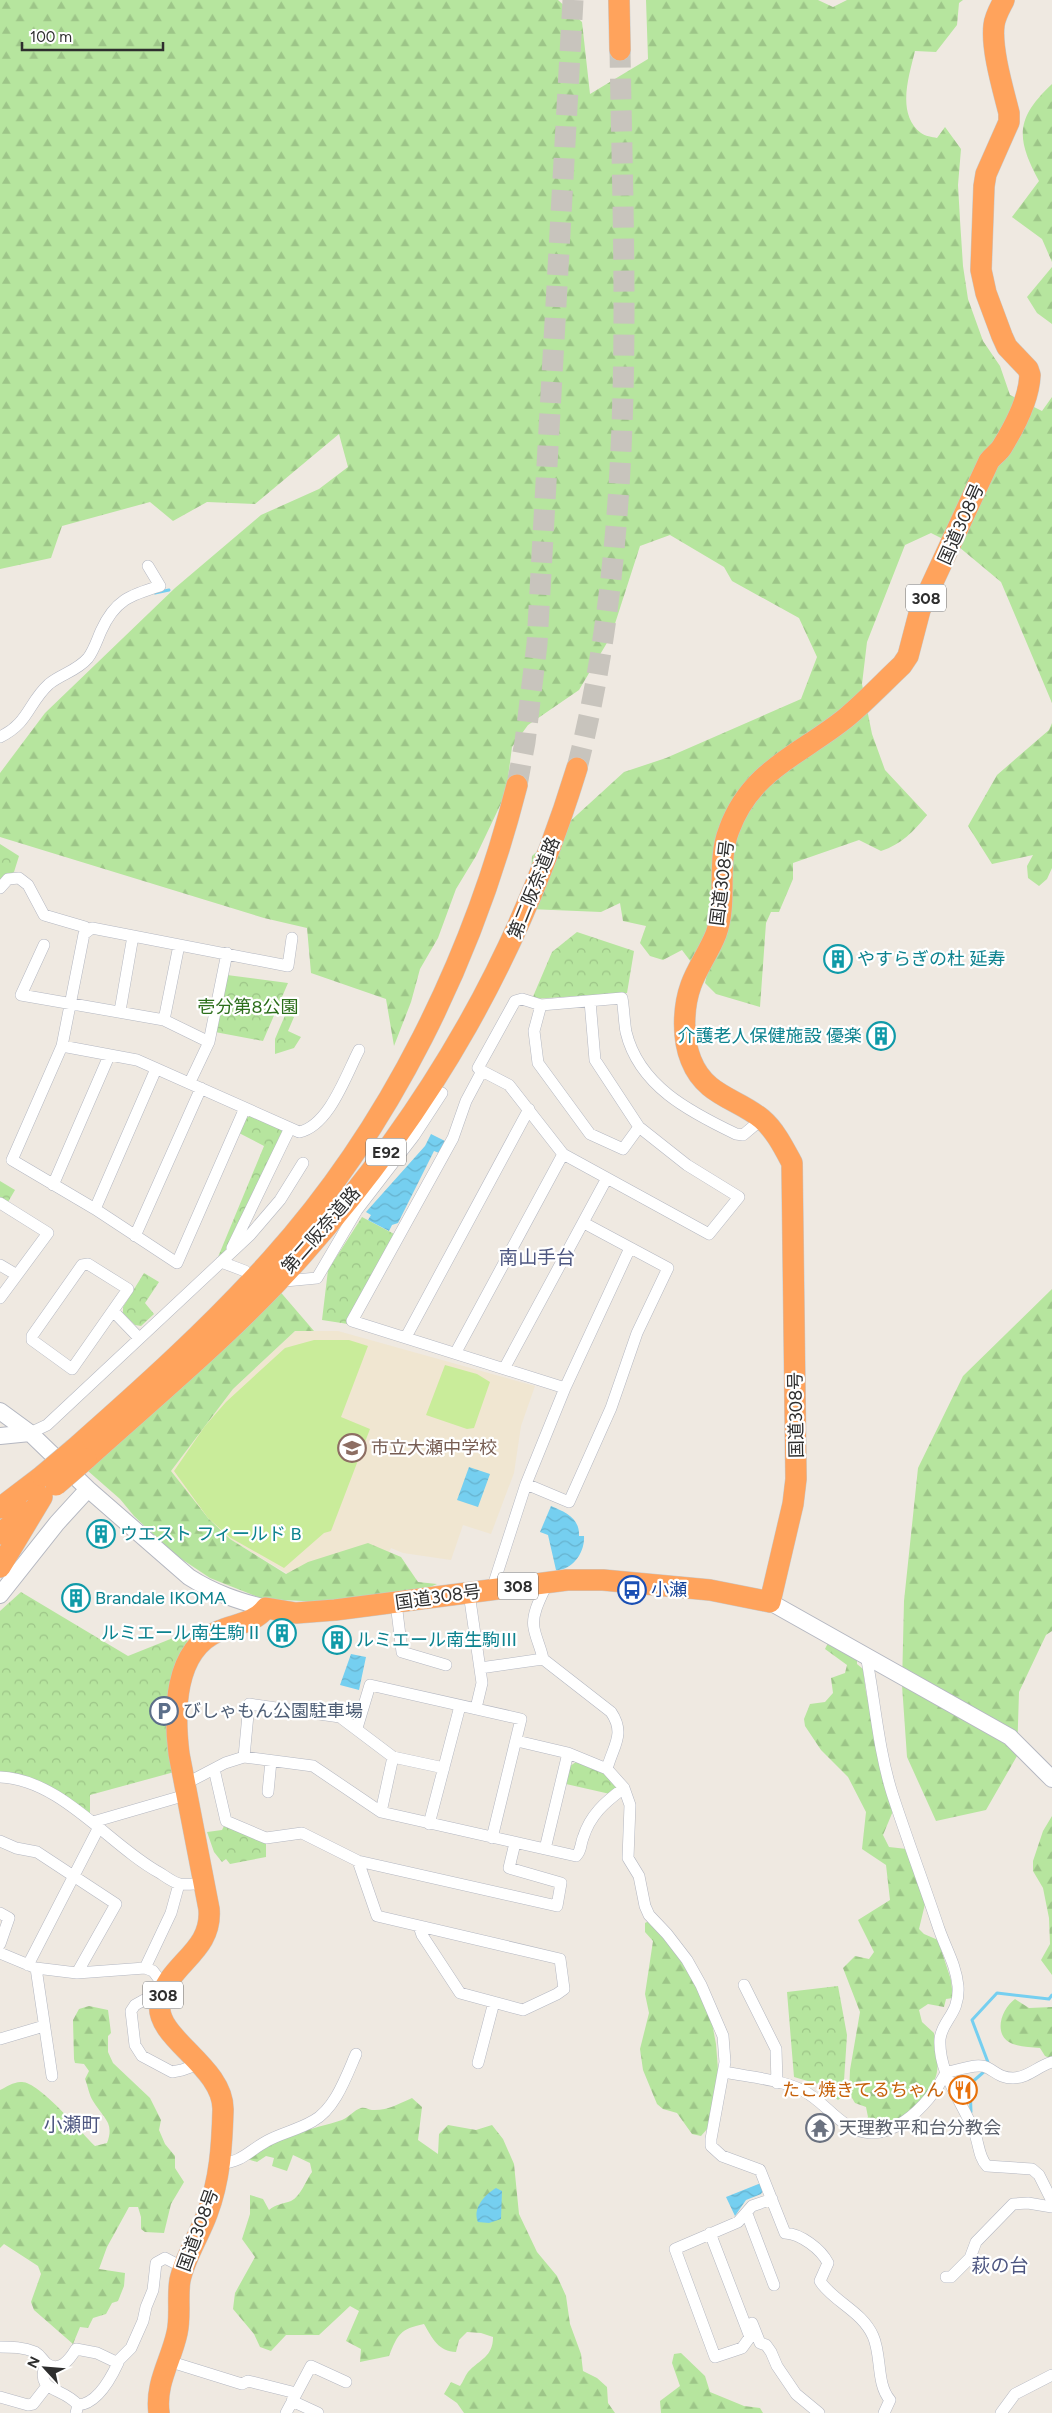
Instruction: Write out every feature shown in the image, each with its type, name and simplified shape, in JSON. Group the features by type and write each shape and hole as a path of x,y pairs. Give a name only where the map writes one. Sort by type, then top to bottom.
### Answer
{"highway":[{"path":"618,0 620,50"},
{"name":"国道308号","path":"266,1608 296,1613 316,1612 548,1582 603,1580 710,1590 770,1602 793,1504 796,1479 792,1163 762,1118 713,1089 700,1076 691,1061 686,1040 685,1017 690,986 713,941 719,923 723,851 729,828 742,805 770,771 848,716 905,661 920,610 989,461 1001,449 1016,425 1029,386 1030,375 1028,369 1007,347 1002,336 986,293 981,270 986,174 1009,122 1010,113 997,59 993,31 998,12 1004,0"},
{"name":"第二阪奈道路","path":"80,1454 230,1329 302,1256 348,1202 390,1146 452,1055 482,1002 542,873 577,768"},
{"name":"第二阪奈道路","path":"0,1534 273,1259 354,1153 395,1087 454,971 486,888 516,785"},
{"path":"0,1493 46,1486"},
{"path":"0,1568 46,1486"},
{"name":"第二阪奈道路","path":"0,1508 46,1486"},
{"name":"308","path":"163,1995 207,1934 210,1917 185,1789 176,1722 180,1687 187,1662 198,1646 213,1634 246,1623 262,1614 266,1608"},
{"name":"国道308号","path":"160,2413 159,2388 179,2326 180,2285 184,2268 208,2213 220,2164 222,2095 214,2080 165,2023 163,1995"}],"street":[{"path":"0,737 19,725 38,696 50,684 88,659 102,629 127,596 160,586 148,566"},
{"path":"0,888 8,880 19,878 28,885 44,915 85,927 88,931"},
{"path":"245,1108 177,1263 95,1209 12,1160 62,1046 72,1004 84,934 92,928 288,966 292,938"},
{"path":"120,1011 133,936"},
{"path":"44,945 21,995 164,1020 209,1042"},
{"path":"164,1020 179,945"},
{"path":"190,1082 209,1042 227,953"},
{"path":"590,1000 595,1060 639,1128 687,1165 739,1197 709,1234 563,1154 509,1085 478,1068 515,1001 522,999 541,1005 590,1000 622,998 626,1032 636,1057 643,1070 666,1095 736,1134 743,1135 762,1118"},
{"path":"541,1005 534,1030 538,1063 590,1134 622,1149 639,1128"},
{"path":"62,1046 137,1060 300,1132 309,1130 318,1123 328,1110 359,1050"},
{"path":"53,1185 108,1056"},
{"path":"95,1209 156,1068"},
{"path":"482,1071 466,1101 453,1138 352,1321 505,1367 565,1388"},
{"path":"135,1236 201,1088"},
{"path":"285,1281 317,1278 357,1210 414,1136 442,1093"},
{"path":"406,1337 529,1109"},
{"path":"226,1258 290,1128"},
{"path":"456,1352 563,1154"},
{"path":"0,1436 30,1434 47,1425 250,1235 280,1200 302,1163"},
{"path":"505,1367 607,1178"},
{"path":"0,1203 48,1233 0,1298"},
{"path":"526,1484 569,1502 611,1408 637,1333 668,1268 584,1223"},
{"path":"492,1589 526,1484 565,1388 630,1248"},
{"path":"226,1258 245,1271"},
{"path":"88,1264 128,1290 114,1312 72,1369 32,1340 82,1265 88,1264"},
{"path":"0,1265 17,1275"},
{"path":"114,1312 139,1338"},
{"path":"0,1411 30,1434 88,1489 189,1578 231,1600 266,1608"},
{"path":"0,1595 51,1530 88,1489"},
{"path":"548,1582 537,1608 533,1625 535,1636 541,1644 543,1659 611,1712 619,1723 619,1733 607,1769"},
{"path":"469,1593 482,1683 476,1708"},
{"path":"770,1602 1010,1736 1052,1779"},
{"path":"396,1603 402,1652 446,1665"},
{"path":"866,1655 876,1722 891,1791 942,1937 954,1962 958,1987 957,2005 940,2037 946,2073 976,2135 983,2162 987,2166 1032,2169 1039,2175 1052,2201"},
{"path":"480,1668 543,1659"},
{"path":"357,1728 370,1685 476,1708 521,1720 492,1838"},
{"path":"244,1757 248,1704 331,1714 357,1728 393,1757 444,1768"},
{"path":"429,1824 460,1706"},
{"path":"516,1741 568,1753 607,1769 624,1788 630,1805 628,1858 639,1876 644,1906 649,1915 687,1960 701,1985 723,2036 725,2050 724,2072 711,2146 722,2156 760,2170 785,2233 798,2237 815,2247 826,2258 828,2262 820,2281 862,2319 874,2338 884,2387 890,2400 884,2413"},
{"path":"545,1850 568,1753"},
{"path":"52,2076 32,1967 96,1824 185,1789 225,1763 244,1757 319,1768 359,1799 381,1812 576,1856 581,1851 582,1839 591,1818 602,1804 624,1788"},
{"path":"381,1812 393,1757"},
{"path":"268,1792 271,1760"},
{"path":"214,1769 226,1821 266,1838 302,1833 358,1861 556,1906 561,1883 510,1868 515,1843"},
{"path":"0,1777 12,1778 28,1783 59,1799 96,1824 144,1865 180,1884 204,1884"},
{"path":"0,1841 16,1848 37,1852 116,1904 77,1974"},
{"path":"358,1861 377,1916 560,1959 564,1989 523,2010 460,1993 422,1935 419,1926"},
{"path":"144,1968 171,1913 180,1884"},
{"path":"0,1913 9,1918 0,1944"},
{"path":"0,1953 32,1967 77,1974 144,1968 153,1972 163,1995 144,2000 135,2005 131,2011 135,2045 142,2056 172,2072 199,2064"},
{"path":"744,1985 776,2049 777,2083"},
{"path":"478,2063 494,2002"},
{"path":"0,2039 44,2026"},
{"path":"220,2164 243,2159 264,2142 315,2120 325,2112 342,2086 356,2054"},
{"path":"724,2072 791,2086 814,2096 847,2125 863,2132 873,2133 886,2130 913,2114 928,2102 946,2073 981,2066 988,2068 1001,2077 1014,2078 1025,2076 1052,2062"},
{"path":"710,2233 750,2336 742,2348 715,2357 675,2249 710,2233 738,2222 747,2214 752,2206 772,2199"},
{"path":"946,2277 951,2277 962,2267 970,2258 976,2242 1013,2204 1028,2203 1052,2207"},
{"path":"747,2214 774,2285"},
{"path":"46,2364 42,2377 47,2386 70,2396 77,2409 101,2391 113,2374 117,2362 131,2348 143,2321 153,2290 156,2263 165,2258 184,2268"},
{"path":"742,2318 751,2320 760,2343 771,2352 777,2366 796,2394 819,2413"},
{"path":"0,2347 26,2349 37,2353 46,2364 64,2366 76,2349 97,2353 117,2362"},
{"path":"168,2361 242,2384 248,2380 294,2397 318,2413"},
{"path":"286,2413 311,2366 346,2382"},
{"path":"1001,2413 1015,2394 1052,2375"},
{"path":"0,2397 28,2405 33,2404 47,2386"}],"shaded area":[{"name":"市立大瀬中学校","path":"295,1331 338,1331 535,1386 521,1426 514,1473 491,1534 463,1525 451,1560 403,1553 391,1548 376,1581 288,1574 230,1539 207,1520 171,1471 233,1389"}],"green space":[{"path":"0,0 558,0 582,22 590,94 648,59 646,0 818,0 833,7 847,0 963,0 959,3 957,25 936,52 915,51 906,94 907,105 913,125 921,133 937,138 945,127 961,149 958,185 963,266 968,299 983,341 1000,366 1010,395 1042,411 1052,397 1052,703 1001,582 959,547 931,533 905,545 867,642 862,684 872,734 885,770 927,815 907,837 881,851 859,840 793,863 793,879 779,912 771,912 766,923 760,1007 716,994 705,983 708,970 691,962 682,950 663,960 650,956 640,943 646,926 623,921 620,903 601,912 529,909 532,856 624,772 666,758 801,699 817,657 799,618 732,581 724,567 670,535 640,546 611,636 579,690 528,725 512,747 506,793 476,856 456,889 438,938 420,969 411,1002 394,1046 386,999 311,973 307,928 264,918 0,837 0,773 45,713 175,588 261,515 319,489 348,467 339,434 255,504 207,502 173,521 150,502 62,526 51,558 0,569"},
{"path":"1052,84 1052,262 1042,239 1012,217 1039,181 1026,153 1023,130 1031,108"},
{"path":"1052,267 1052,324 1037,313 1027,297"},
{"path":"1052,723 1052,868 1047,879 1039,886 1028,878 1027,866 1033,855 992,864 968,826 997,775 1049,730"},
{"path":"0,844 19,856 14,872 0,880"},
{"path":"577,932 634,951 627,993 532,999 552,952"},
{"name":"壱分第8公園","path":"227,975 288,983 263,1041 215,1032"},
{"path":"286,1013 294,1017 288,1031 301,1037 294,1048 275,1054 275,1039"},
{"path":"252,1115 281,1127 283,1132 226,1250 218,1257 264,1146 239,1133 246,1118"},
{"path":"0,1181 15,1190 8,1202 0,1198"},
{"path":"362,1217 396,1235 348,1324 322,1320 328,1270"},
{"path":"144,1273 159,1282 145,1303 154,1314 141,1326 135,1325 123,1313 123,1307"},
{"path":"277,1288 314,1331 295,1331 233,1389 171,1471 208,1518 230,1539 286,1574 308,1562 368,1543 401,1557 418,1582 437,1584 430,1587 322,1602 263,1599 210,1578 174,1554 134,1516 120,1499 88,1471"},
{"path":"1052,1289 1052,1631 1046,1635 1019,1692 1017,1756 986,1810 936,1821 907,1757 902,1685 904,1601 918,1468 963,1376"},
{"path":"314,1340 349,1340 368,1346 341,1417 370,1429 331,1531 324,1533 284,1568 231,1538 208,1518 174,1471 205,1426 226,1402 285,1348"},
{"path":"445,1365 477,1374 490,1382 474,1428 467,1429 426,1415"},
{"path":"21,1592 128,1656 183,1634 191,1646 178,1771 90,1795 90,1815 36,1782 12,1774 0,1773 0,1611"},
{"path":"829,1641 857,1658 857,1664 863,1669 866,1692 893,1811 883,1835 889,1847 907,1849 925,1904 919,1929 924,1934 938,1940 951,1980 953,1998 946,1999 944,2007 928,2004 919,2010 922,2022 934,2033 938,2066 932,2085 917,2105 896,2120 884,2125 873,2126 863,2124 868,2117 866,2107 855,2103 849,2093 850,2070 860,2012 843,1968 855,1956 869,1959 874,1952 858,1920 890,1900 886,1865 862,1849 866,1812 848,1777 821,1750 805,1726 804,1719 810,1704 825,1702 833,1693 831,1678 845,1673 847,1665 825,1649"},
{"path":"576,1762 606,1774 617,1785 616,1791 610,1794 566,1784 570,1766"},
{"path":"1052,1816 1052,1975 1041,1960 1050,1944 1049,1918 1043,1888 1033,1871 1033,1861 1043,1831"},
{"path":"224,1826 266,1843 266,1857 230,1864 226,1859 222,1862 214,1852 207,1832 222,1830"},
{"path":"649,1921 689,1969 712,2023 718,2070 708,2128 701,2136 692,2134 677,2113 663,2109 657,2104 643,2070 640,2049 649,2013 645,1994 653,1941 645,1932 645,1923"},
{"path":"838,1986 847,2035 843,2096 838,2100 818,2084 794,2077 787,1992"},
{"path":"1015,1999 1029,2008 1052,2007 1052,2059 1045,2056 1040,2048 1013,2044 1002,2035 1001,2022 1003,2016 1010,2003"},
{"path":"89,2006 108,2010 111,2033 108,2036 108,2052 113,2063 150,2098 161,2120 159,2130 165,2144 175,2156 175,2168 184,2182 171,2204 164,2233 145,2232 141,2229 141,2217 138,2207 129,2207 107,2247 99,2269 125,2273 124,2286 118,2301 112,2303 106,2314 93,2318 88,2328 80,2327 73,2344 34,2310 31,2302 41,2274 38,2266 4,2244 0,2248 0,2090 16,2082 29,2084 49,2099 95,2146 107,2143 110,2130 109,2125 90,2096 85,2079 89,2071 84,2064 75,2063 74,2059 73,2020 79,2009"},
{"path":"412,2098 422,2107 418,2140 438,2154 439,2134 448,2125 476,2130 492,2125 503,2139 514,2164 519,2214 537,2252 557,2276 566,2296 570,2324 581,2354 583,2371 597,2378 607,2387 608,2403 615,2413 464,2413 457,2403 444,2394 451,2382 460,2386 468,2372 491,2349 493,2337 481,2333 467,2332 459,2340 456,2352 445,2350 441,2347 424,2324 410,2328 401,2334 389,2356 360,2362 361,2349 346,2341 359,2311 350,2306 319,2335 286,2335 271,2351 260,2347 254,2334 233,2309 235,2293 255,2257 242,2239 250,2214 250,2195 263,2199 269,2210 274,2206 295,2199 312,2172 310,2163 293,2155 287,2171 272,2166 274,2158 266,2156 257,2162 247,2159 268,2144 292,2134 342,2120 361,2108 383,2109"},
{"path":"681,2353 705,2376 710,2392 744,2406 760,2408 763,2413 661,2413 660,2401 680,2386 672,2363 674,2354"}],"water":[{"path":"431,1134 445,1141 439,1153 434,1151 398,1223 392,1225 389,1231 368,1220 371,1215 366,1212 425,1146"},
{"path":"469,1467 490,1474 478,1507 457,1500"},
{"path":"551,1506 571,1516 579,1530 579,1536 584,1536 584,1542 577,1559 568,1567 556,1570 548,1535 540,1532"},
{"path":"351,1654 366,1657 359,1690 340,1685"},
{"path":"761,2183 764,2189 761,2194 746,2200 735,2216 726,2197"},
{"path":"496,2188 502,2191 501,2219 489,2223 478,2222 478,2207 488,2194"}],"waterway":[{"path":"155,593 169,590"},
{"path":"989,2065 972,2020 997,1993 1049,1999 1052,1995"},
{"path":"971,2112 970,2084 986,2070"}],"tunnel":[{"path":"517,785 525,742 537,644 573,0"},
{"path":"577,768 596,680 610,590 618,501 624,321 620,50"}],"place":[{"name":"やすらぎの杜 延寿","path":"838,959"},
{"name":"介護老人保健施設 優楽","path":"881,1036"},
{"name":"市立大瀬中学校","path":"352,1448"},
{"name":"ウエスト フィールド B","path":"101,1534"},
{"name":"小瀬","path":"632,1590"},
{"name":"Brandale IKOMA","path":"76,1598"},
{"name":"ルミエール南生駒Ⅱ","path":"282,1633"},
{"name":"ルミエール南生駒Ⅲ","path":"337,1640"},
{"name":"びしゃもん公園駐車場","path":"164,1711"},
{"name":"たこ焼きてるちゃん","path":"963,2090"},
{"name":"天理教平和台分教会","path":"820,2128"}],"district":[{"name":"南山手台","path":"537,1257"},
{"name":"小瀬町","path":"72,2124"},
{"name":"萩の台","path":"1000,2265"}]}
